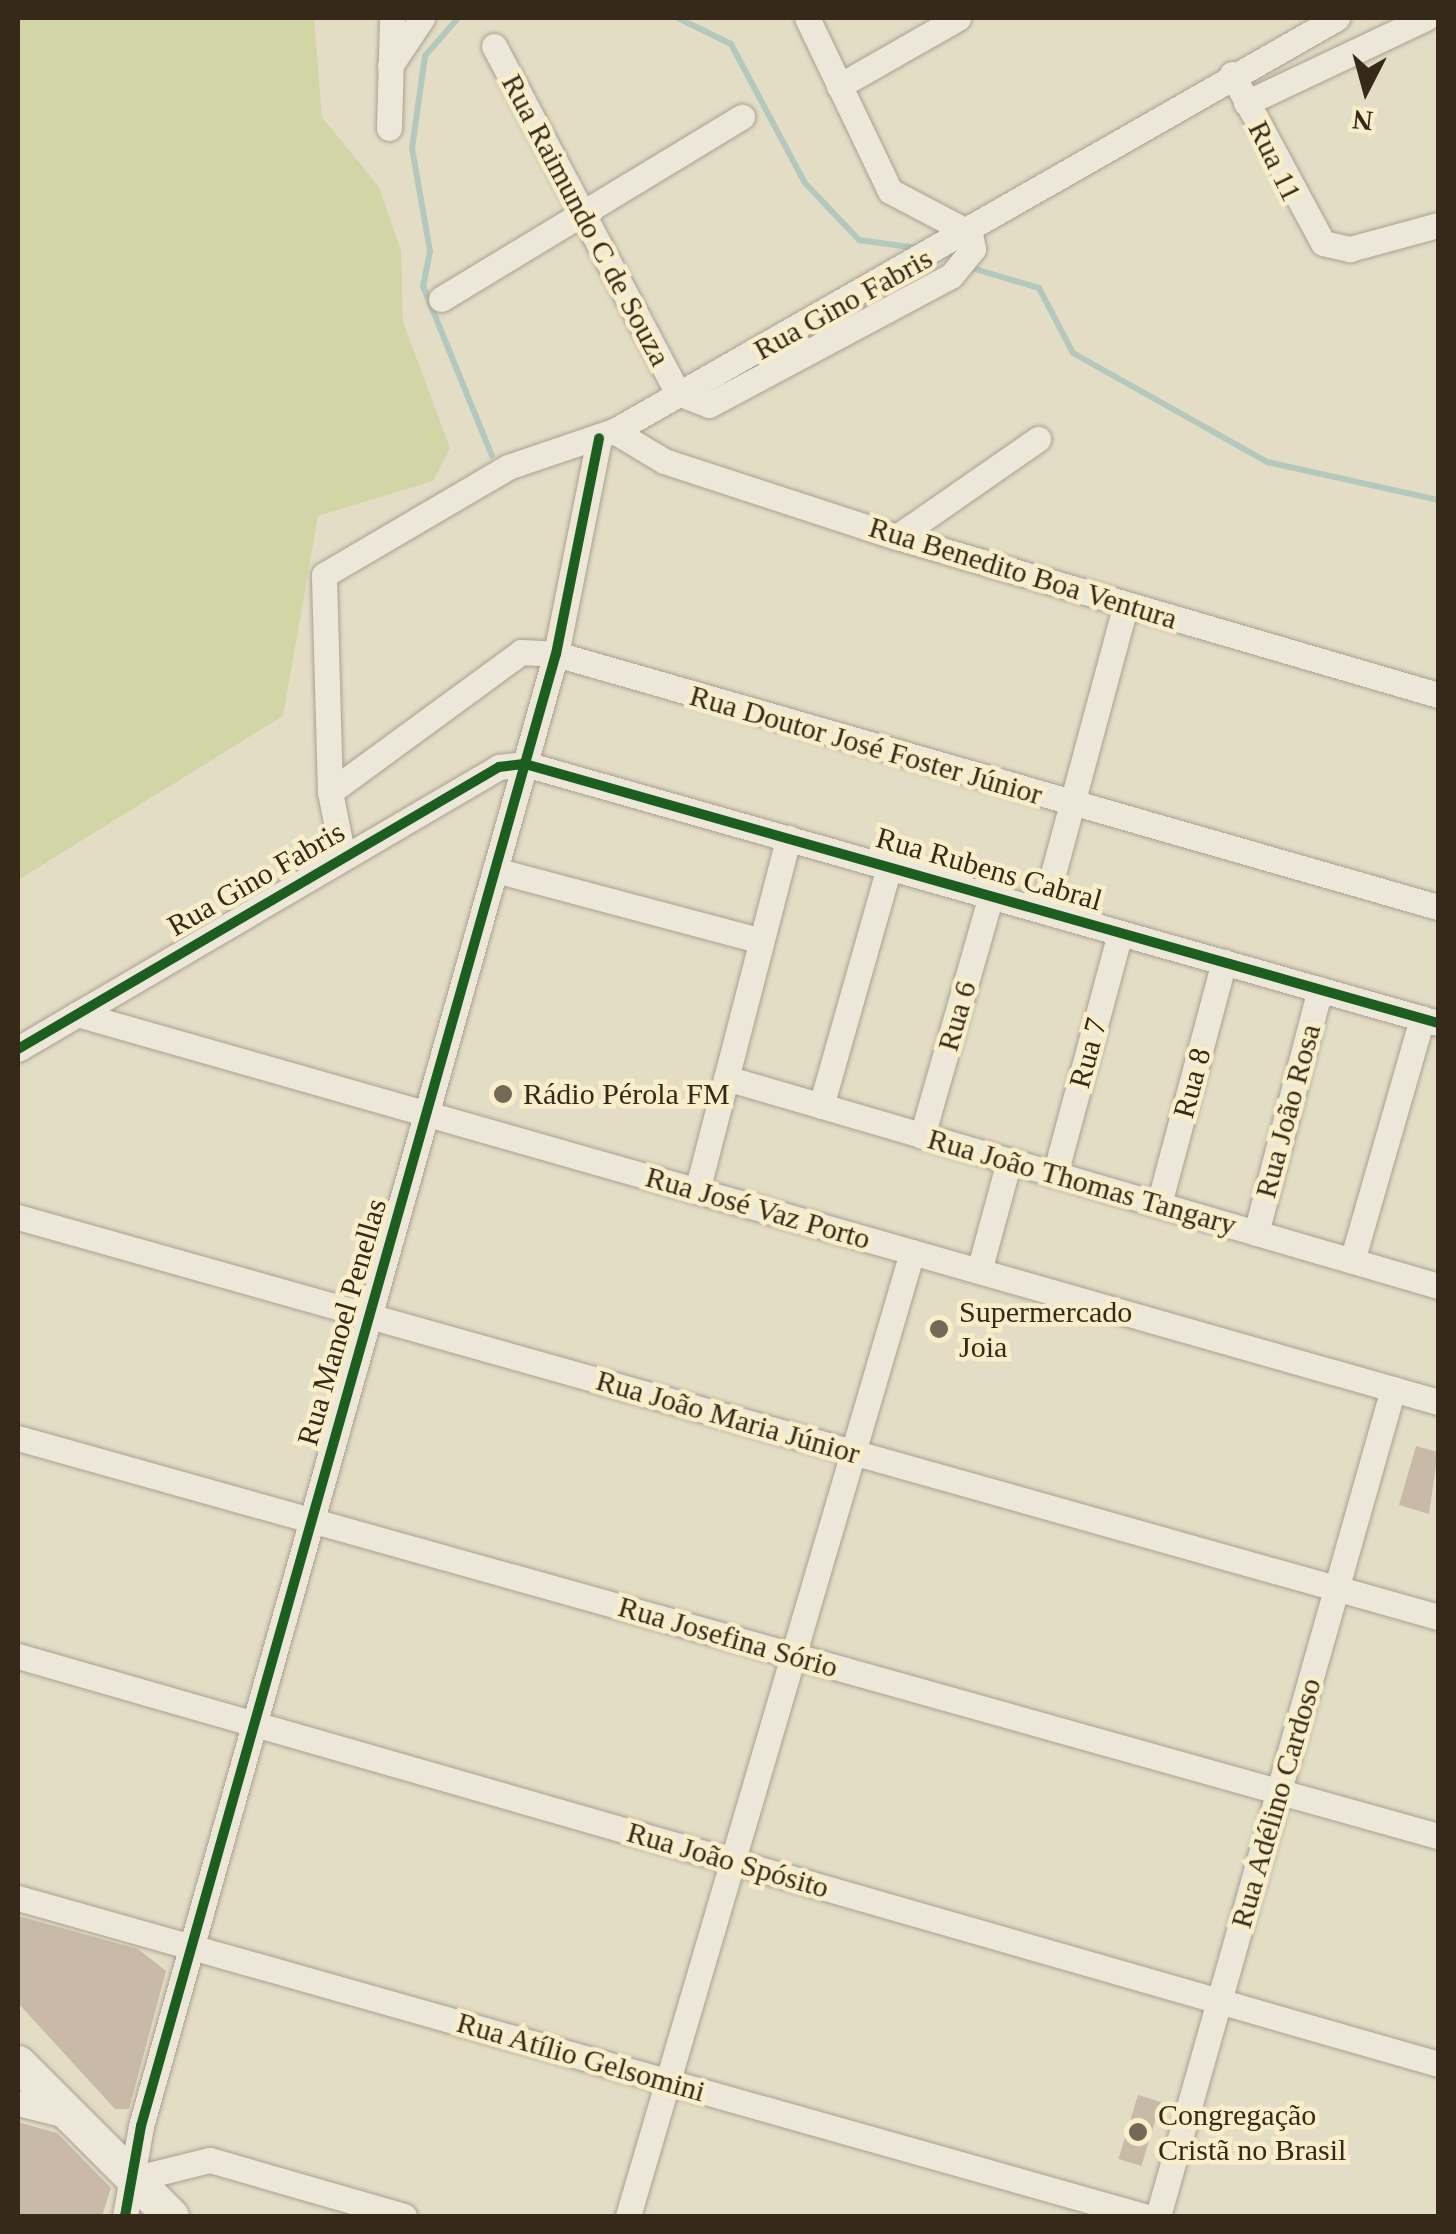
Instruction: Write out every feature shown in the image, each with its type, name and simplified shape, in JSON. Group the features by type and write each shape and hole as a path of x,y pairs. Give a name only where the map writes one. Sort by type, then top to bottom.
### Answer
{"street":[{"path":"388,128 392,18"},
{"path":"390,66 422,18"},
{"path":"678,393 722,402 951,276 967,241 890,191 807,18"},
{"path":"840,86 958,18"},
{"path":"1246,102 1426,18"},
{"name":"Rua Gino Fabris","path":"342,858 330,792 324,575 508,466 607,435 919,262 967,241 1232,74 1331,19"},
{"name":"Rua Raimundo C de Souza","path":"494,46 678,393"},
{"name":"Rua 11","path":"1232,74 1323,244 1350,249 1438,225"},
{"path":"441,299 742,117"},
{"name":"Rua Benedito Boa Ventura","path":"607,435 664,461 897,536 1438,695"},
{"name":"Rua Manoel Penellas","path":"125,2216 137,2178 141,2126 556,654 607,435"},
{"path":"897,536 1038,439"},
{"path":"1043,911 1126,604"},
{"name":"Rua Doutor José Foster Júnior","path":"330,792 521,652 556,654 1072,806 1438,907"},
{"name":"Rua Gino Fabris","path":"18,1049 499,767 525,764"},
{"name":"Rua Rubens Cabral","path":"525,764 1430,1020"},
{"path":"697,1190 788,838"},
{"path":"822,1106 889,867"},
{"path":"495,870 761,941"},
{"name":"Rua 6","path":"922,1136 991,896"},
{"name":"Rua 7","path":"1055,1174 1120,932"},
{"name":"Rua 8","path":"1159,1204 1224,962"},
{"name":"Rua João Rosa","path":"1256,1232 1320,989"},
{"name":"Rua José Vaz Porto","path":"77,1014 1438,1402"},
{"path":"1352,1261 1430,1020"},
{"name":"Rua João Thomas Tangary","path":"726,1078 1438,1286"},
{"path":"979,1271 1009,1161"},
{"name":"Rua João Maria Júnior","path":"18,1217 1438,1617"},
{"path":"628,2216 912,1252"},
{"name":"Rua Adélino Cardoso","path":"1158,2216 1393,1389"},
{"name":"Rua Josefina Sório","path":"18,1438 1438,1836"},
{"name":"Rua João Spósito","path":"18,1656 1438,2064"},
{"name":"Rua Atílio Gelsomini","path":"18,1898 1144,2216"},
{"path":"18,2063 171,2216"},
{"path":"18,2103 70,2116"},
{"path":"137,2178 210,2160 404,2216"}],"green space":[{"path":"18,18 314,18 322,117 379,187 401,251 403,322 450,448 433,481 318,516 283,716 18,880"}],"building":[{"path":"1416,1446 1438,1452 1429,1514 1399,1505"},
{"path":"18,1916 138,1949 166,1971 129,2109 115,2109 18,2003"},
{"name":"Congregação Cristã no Brasil","path":"1138,2095 1161,2102 1141,2166 1118,2159"},
{"path":"18,2122 57,2133 111,2188 102,2216 18,2216"}],"waterway":[{"path":"458,18 425,56 412,148 430,251 423,286 492,456"},
{"path":"678,18 731,44 805,183 859,240 916,248"},
{"path":"965,266 1039,288 1073,353 1267,462 1438,500"}],"cycle path":[{"path":"125,2216 141,2126 556,654 599,438"},
{"path":"18,1049 499,767 525,764 1438,1023"}],"place":[{"name":"Rádio Pérola FM","path":"503,1094"},
{"name":"Supermercado Joia","path":"939,1329"},
{"name":"Congregação Cristã no Brasil","path":"1138,2132"}]}
